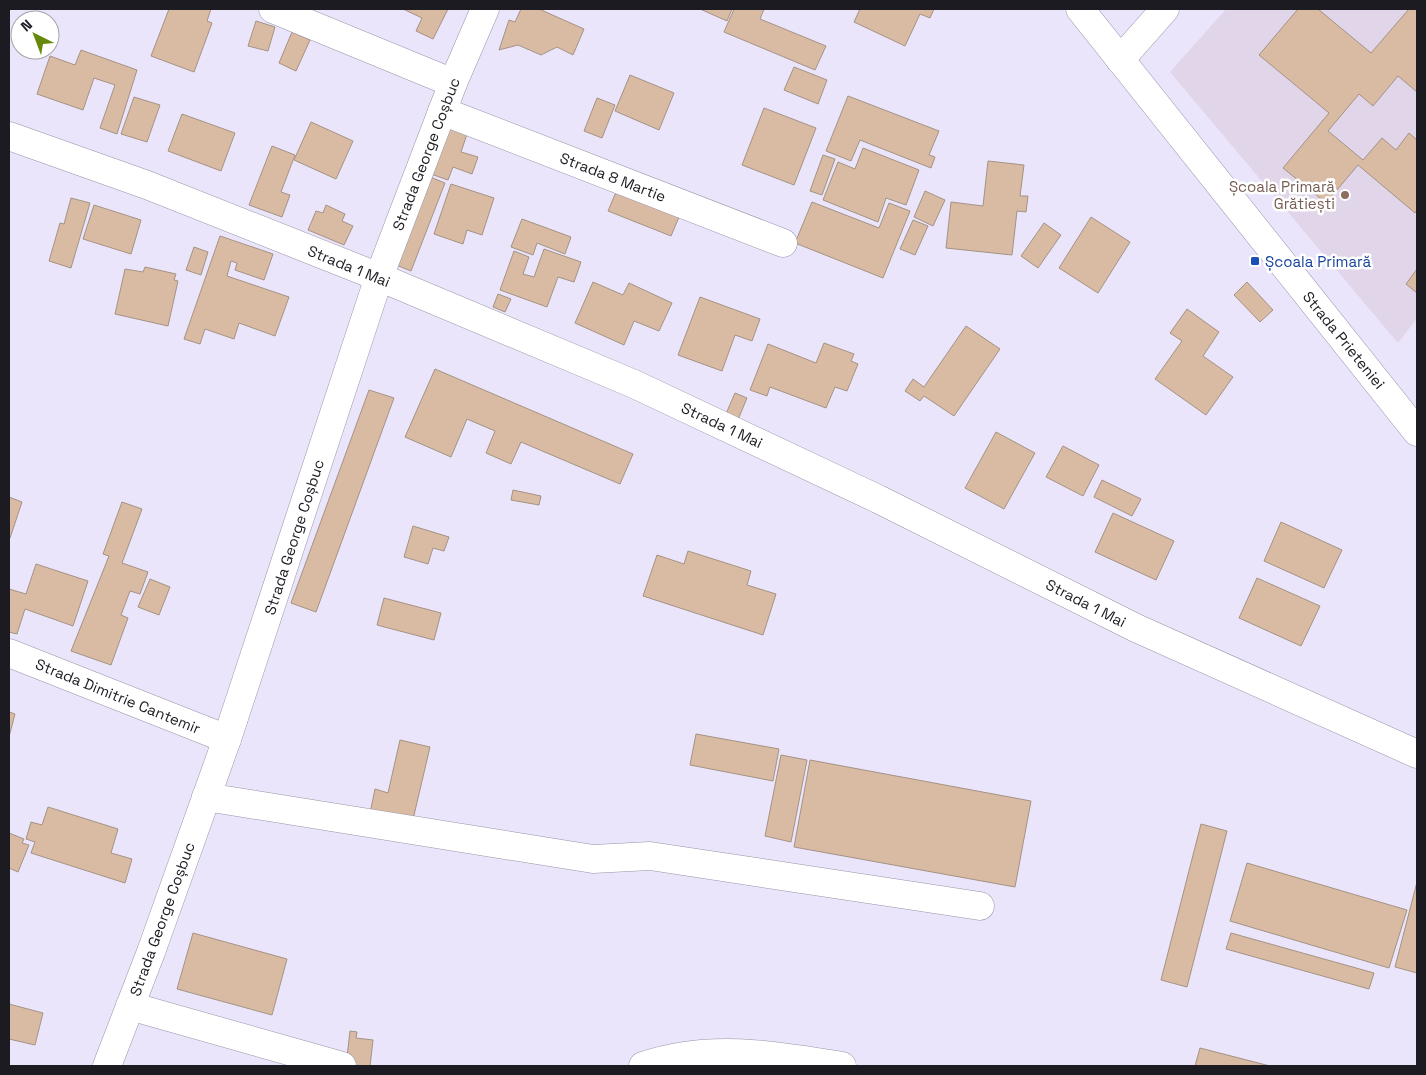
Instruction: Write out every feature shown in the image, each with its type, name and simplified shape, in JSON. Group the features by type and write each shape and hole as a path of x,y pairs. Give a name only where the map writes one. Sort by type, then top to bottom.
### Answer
{"street":[{"path":"273,9 453,83"},
{"name":"Strada George Coșbuc","path":"107,1066 227,739 379,277 453,83 485,9"},
{"name":"Strada Prieteniei","path":"1080,9 1417,432"},
{"path":"1120,60 1165,9"},
{"name":"Strada 8 Martie","path":"442,111 783,243"},
{"name":"Strada 1 Mai","path":"9,136 147,185 379,277 634,384 878,499 1136,628 1417,754"},
{"name":"Strada Dimitrie Cantemir","path":"9,653 227,739"},
{"path":"206,797 593,859 650,856 980,906"},
{"path":"130,1006 342,1066"},
{"path":"643,1066 658,1061 705,1054 767,1054 842,1066"}],"shaded area":[{"name":"Școala Primară Grătiești","path":"1226,9 1417,9 1417,318 1398,343 1170,72"}],"building":[{"path":"169,9 211,9 207,21 212,23 194,72 151,56"},
{"path":"403,9 448,9 433,39 416,31 422,18"},
{"path":"521,9 539,9 584,29 573,55 557,47 541,55 518,45 499,50 509,20 515,22"},
{"path":"700,9 732,9 727,21"},
{"path":"734,9 764,9 760,19 826,46 815,70 724,32"},
{"path":"860,9 934,9 930,18 920,14 905,46 854,22"},
{"path":"1298,9 1318,9 1371,53 1409,9 1417,9 1417,92 1398,76 1373,106 1359,94 1328,131 1363,160 1382,138 1396,150 1409,133 1417,140 1417,210 1415,213 1358,165 1326,203 1283,168 1329,113 1259,55"},
{"path":"256,21 275,27 268,51 248,46"},
{"path":"292,32 310,40 296,71 279,63"},
{"path":"81,50 137,70 117,134 100,128 115,85 94,78 83,110 37,94 49,60 60,60 75,65"},
{"path":"794,67 827,80 818,104 784,90"},
{"path":"630,75 674,93 659,130 615,111"},
{"path":"848,96 939,131 929,155 935,157 931,168 860,140 851,161 826,151"},
{"path":"134,97 160,105 147,142 121,134"},
{"path":"597,98 615,105 602,138 584,131"},
{"path":"764,108 816,128 794,185 742,165"},
{"path":"182,114 235,133 221,171 168,151"},
{"path":"311,122 353,141 336,179 294,160"},
{"path":"447,127 467,134 461,152 478,157 472,174 453,167 448,180 431,174"},
{"path":"272,146 295,155 281,192 290,195 282,217 249,205"},
{"path":"863,148 919,170 906,205 886,198 878,222 823,200 838,162 855,169"},
{"path":"823,155 835,159 822,195 810,191"},
{"path":"988,161 1024,165 1020,196 1028,196 1026,212 1017,211 1012,255 946,248 951,202 983,206"},
{"path":"430,177 445,183 411,271 396,265"},
{"path":"451,184 494,198 482,235 467,230 463,244 434,234"},
{"path":"925,191 945,200 933,226 914,217"},
{"path":"616,192 679,217 671,236 608,211"},
{"path":"71,198 90,203 71,268 49,261 60,223 64,224"},
{"path":"812,202 879,228 889,203 910,211 883,278 795,243"},
{"path":"94,205 141,220 131,254 83,239"},
{"path":"326,205 345,214 342,221 353,226 344,245 308,230 316,211 323,213"},
{"path":"1091,217 1130,242 1098,293 1059,268"},
{"path":"522,219 571,237 565,254 537,243 533,255 511,247"},
{"path":"913,220 928,226 915,255 900,249"},
{"path":"1044,223 1061,235 1038,268 1021,256"},
{"path":"220,236 273,254 264,280 235,270 237,263 231,261 227,276 289,297 275,336 239,323 234,339 205,329 200,344 184,339"},
{"path":"194,247 208,252 201,275 186,270"},
{"path":"544,249 581,262 574,282 558,277 547,307 500,290 514,251 529,257 523,274 534,277"},
{"path":"145,267 176,274 174,280 178,281 168,326 115,314 125,269 143,272"},
{"path":"1417,269 1417,293 1406,284"},
{"path":"593,282 623,295 629,283 672,303 659,331 634,321 624,345 575,323"},
{"path":"1247,282 1273,310 1260,322 1234,295"},
{"path":"498,294 511,299 505,312 493,307"},
{"path":"700,297 760,319 752,341 735,335 722,371 678,355"},
{"path":"1187,309 1219,332 1203,356 1233,377 1206,415 1155,379 1182,341 1170,333"},
{"path":"966,326 1000,349 954,416 924,396 920,401 905,391 913,379 924,387"},
{"path":"824,343 854,354 851,361 858,364 847,391 835,387 826,408 770,387 767,396 750,390 768,344 816,363"},
{"path":"435,369 633,454 620,484 521,442 511,464 486,453 495,431 467,419 451,457 405,437"},
{"path":"369,390 394,398 316,612 291,603"},
{"path":"735,393 747,398 737,422 725,416"},
{"path":"996,432 1035,453 1004,509 965,488"},
{"path":"1063,446 1099,465 1083,496 1046,477"},
{"path":"1102,480 1141,499 1132,516 1094,497"},
{"path":"513,490 541,496 539,505 511,500"},
{"path":"9,497 22,502 10,538 9,538"},
{"path":"122,502 142,509 122,563 148,572 140,594 130,591 121,615 128,618 111,665 71,651 109,556 103,554"},
{"path":"1113,513 1174,541 1156,580 1095,552"},
{"path":"1281,522 1342,550 1324,588 1264,561"},
{"path":"413,526 449,537 444,551 433,548 428,564 404,557"},
{"path":"688,551 751,571 747,585 776,594 763,635 643,596 657,555 684,564"},
{"path":"36,564 88,581 73,626 25,609 17,634 9,632 9,589 26,594"},
{"path":"1257,578 1320,606 1301,646 1239,618"},
{"path":"150,579 170,587 159,615 138,607"},
{"path":"384,598 441,613 434,640 377,625"},
{"path":"9,712 15,714 9,737"},
{"path":"696,734 779,749 773,781 690,765"},
{"path":"400,740 430,747 411,828 369,818 375,789 388,793"},
{"path":"781,755 807,760 791,842 765,836"},
{"path":"810,760 1031,801 1015,887 794,847"},
{"path":"48,807 118,829 111,853 132,859 125,883 31,853 35,842 26,839 31,822 42,825"},
{"path":"1201,824 1227,831 1187,987 1161,980"},
{"path":"9,833 24,839 22,843 29,845 18,872 9,868"},
{"path":"1247,863 1407,910 1389,968 1230,921"},
{"path":"1417,882 1417,973 1395,967"},
{"path":"193,933 287,959 272,1015 177,989"},
{"path":"1231,933 1374,973 1369,989 1226,949"},
{"path":"9,1004 43,1013 35,1045 9,1039"},
{"path":"350,1031 357,1032 356,1038 373,1040 370,1066 346,1066"},
{"path":"1200,1048 1270,1066 1195,1066"}],"place":[{"name":"Școala Primară Grătiești","path":"1345,195"},
{"name":"Școala Primară","path":"1255,261"}]}
